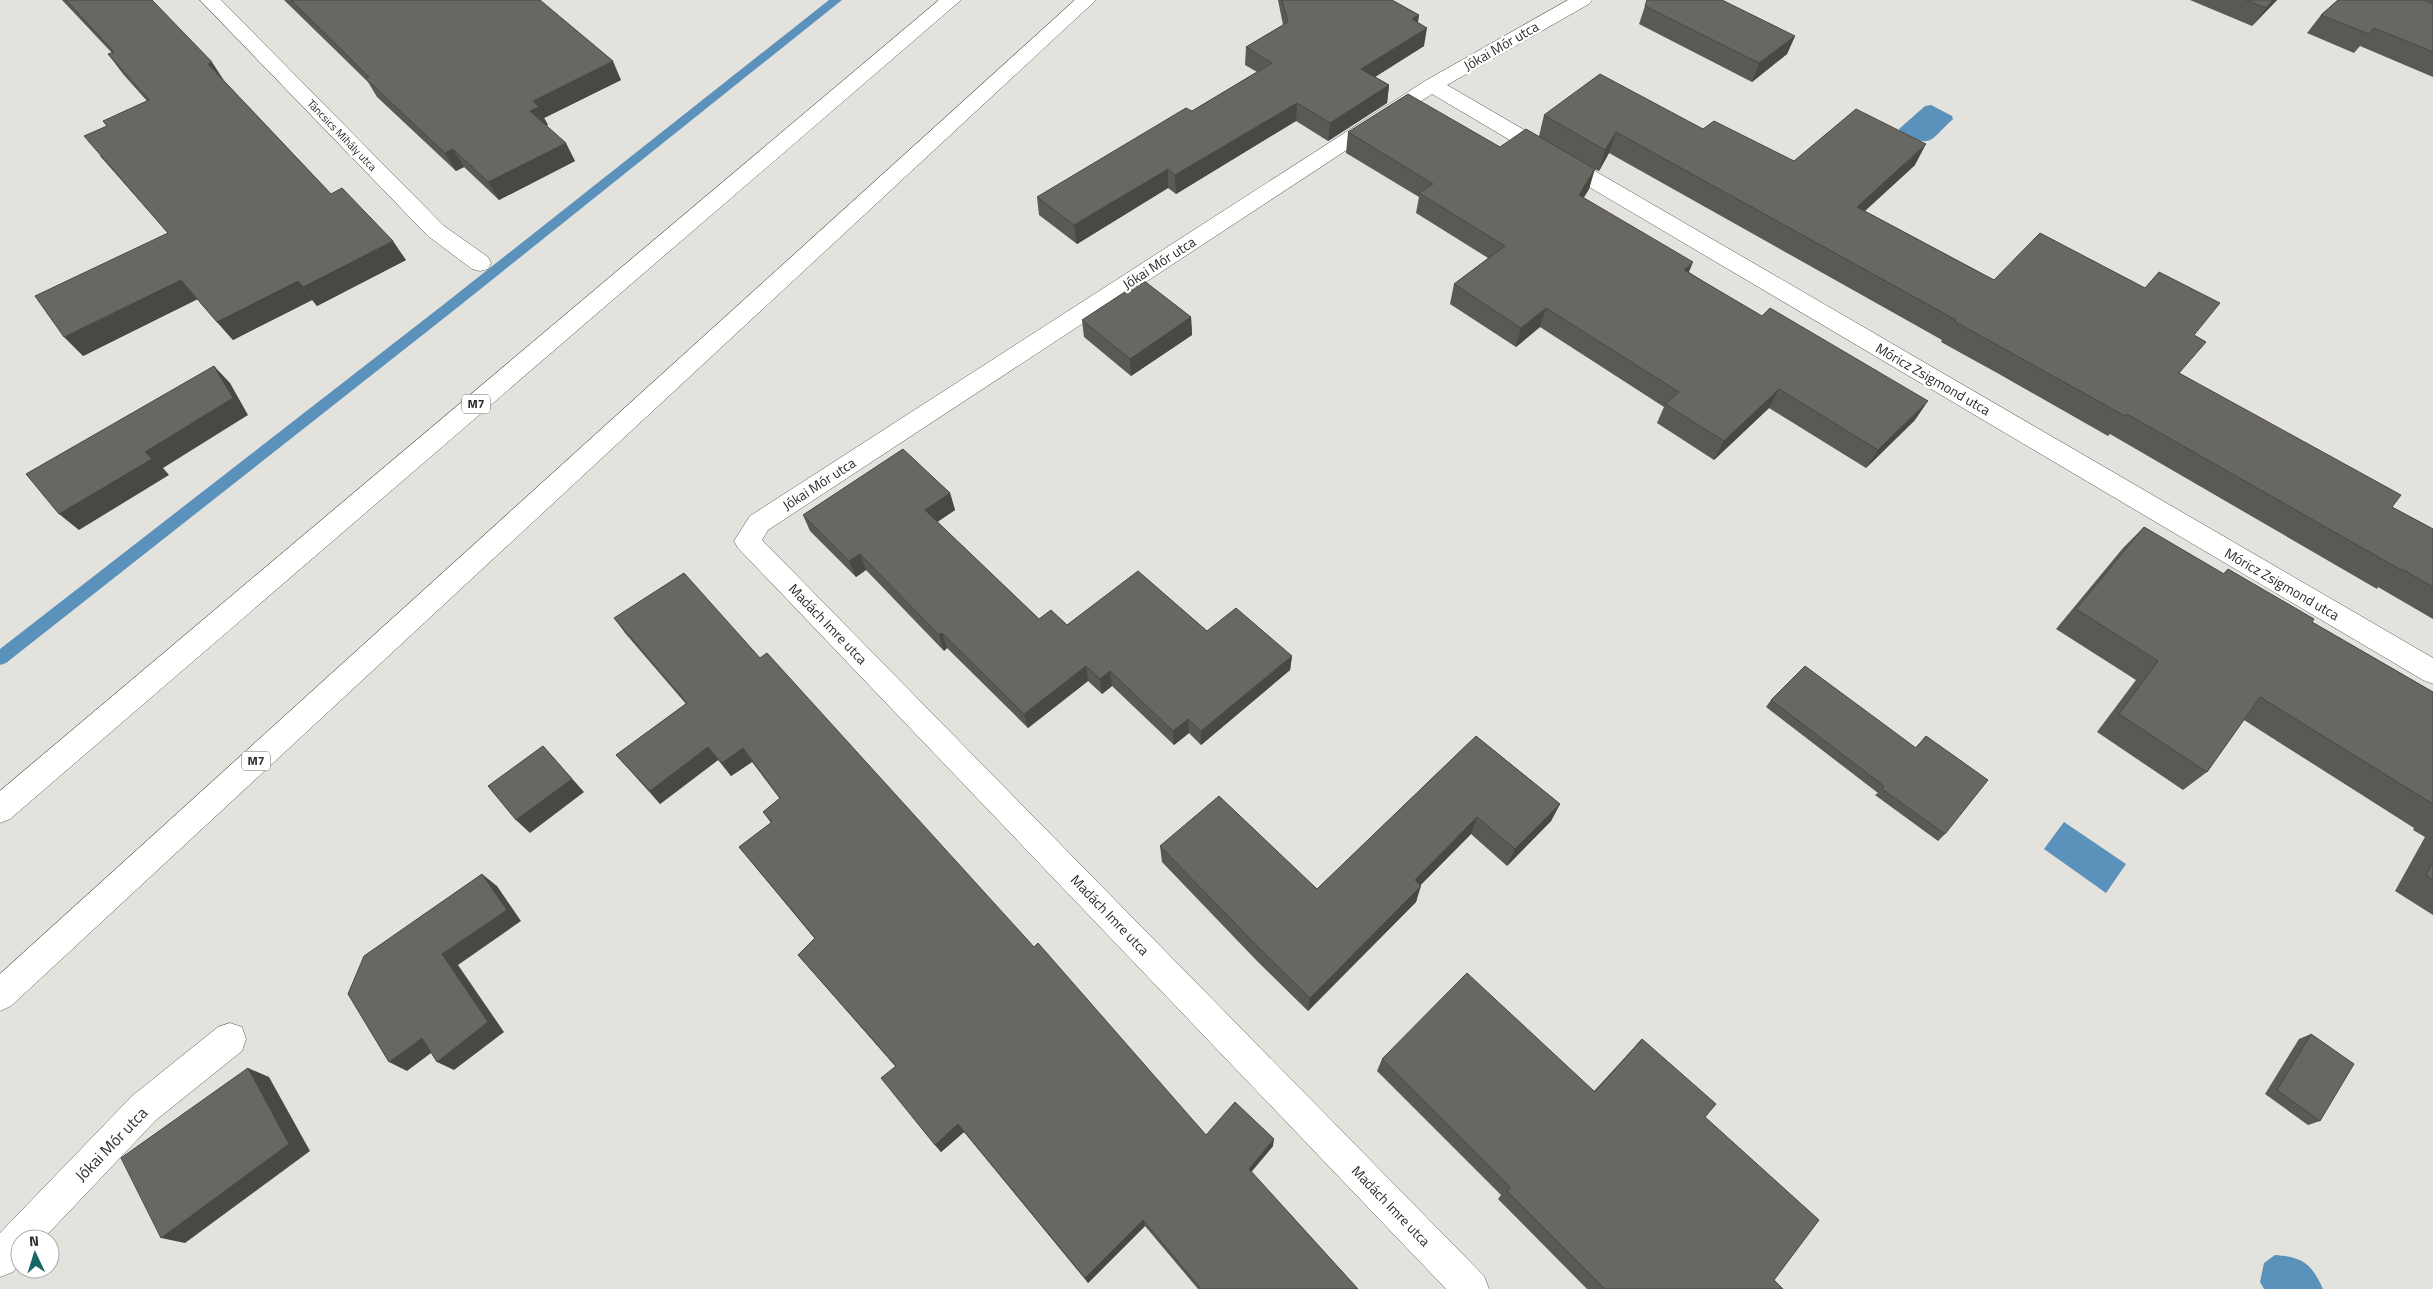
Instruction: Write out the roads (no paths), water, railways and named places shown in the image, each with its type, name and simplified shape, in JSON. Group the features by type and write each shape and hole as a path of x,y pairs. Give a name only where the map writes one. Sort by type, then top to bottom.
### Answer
{"main road":[{"name":"Táncsics Mihály utca","path":"210,0 436,231 480,263"},
{"name":"M7","path":"0,809 951,0"},
{"name":"M7","path":"0,995 1086,0"},
{"name":"Jókai Mór utca","path":"747,541 759,523 1432,85 1582,0"},
{"name":"Móricz Zsigmond utca","path":"1432,85 2433,672"},
{"name":"Madách Imre utca","path":"747,541 1471,1289"},
{"name":"Jókai Mór utca","path":"0,1259 144,1108 230,1039"}],"water":[{"path":"1931,105 1952,116 1953,119 1930,140 1919,140 1901,133 1899,129 1925,106"},
{"path":"2064,822 2126,864 2106,893 2044,849"},
{"path":"2275,1255 2293,1257 2305,1263 2310,1267 2323,1289 2264,1289 2260,1282 2264,1263"}],"waterway":[{"path":"0,658 448,308 836,0"}]}
